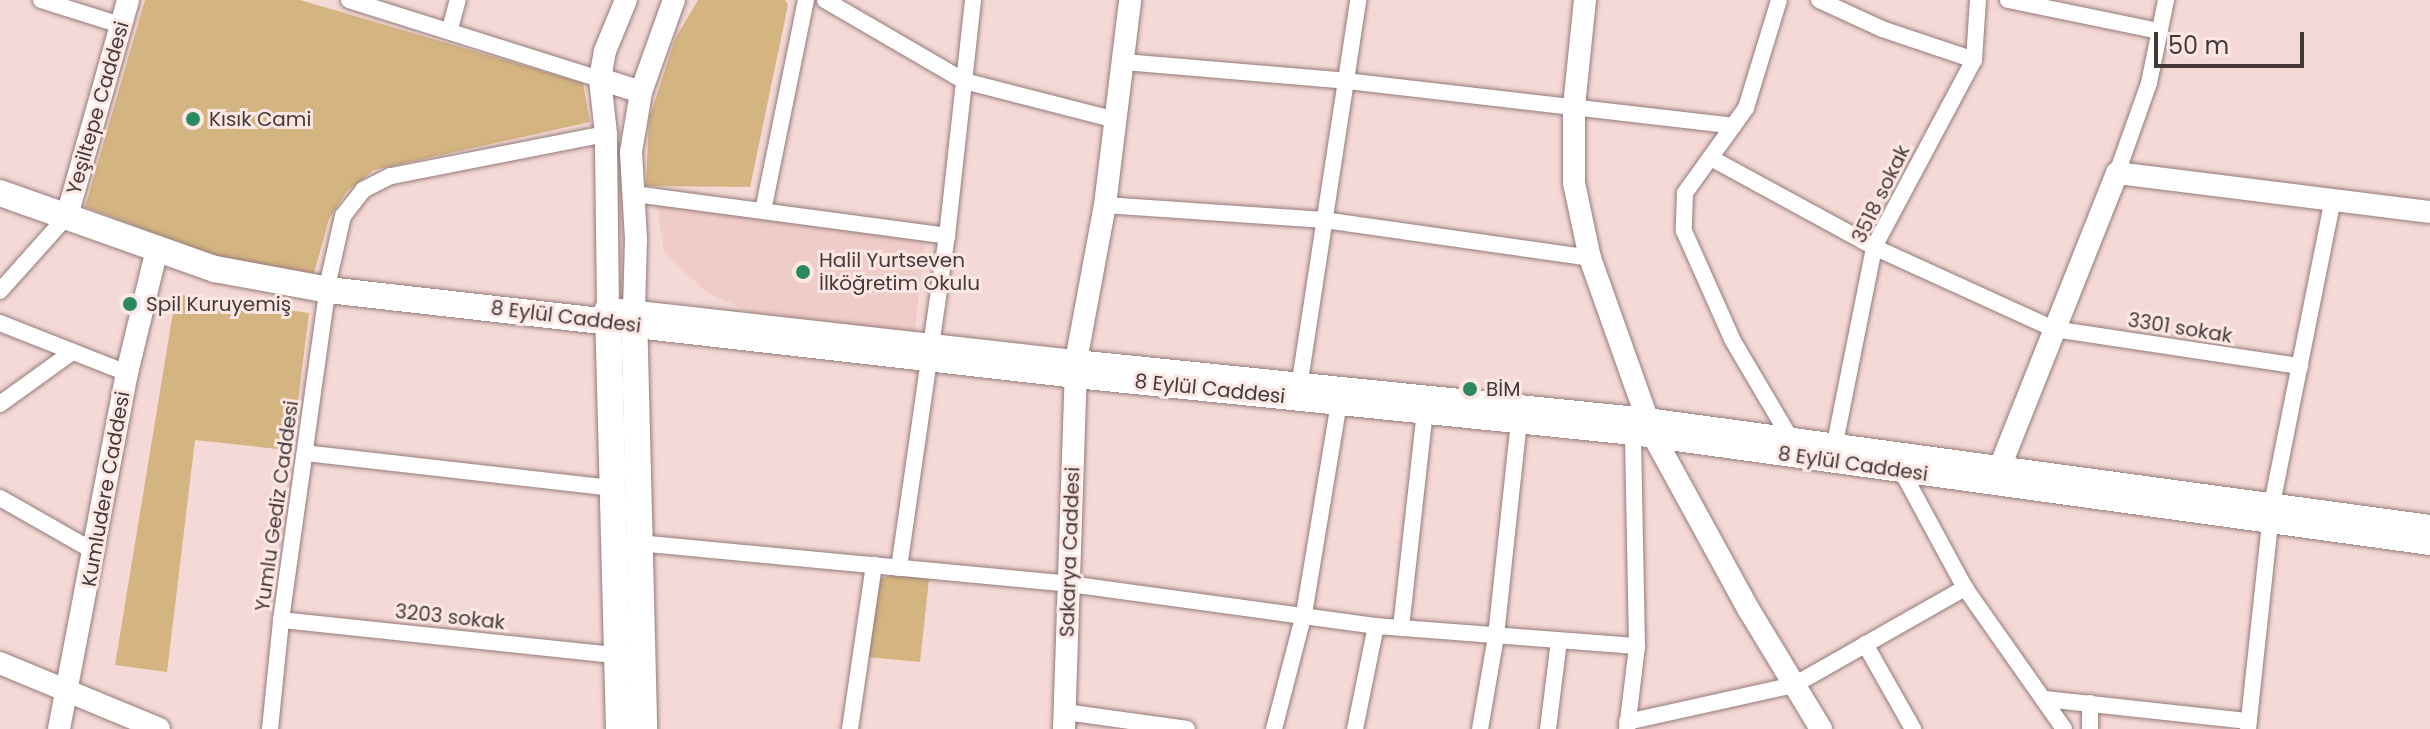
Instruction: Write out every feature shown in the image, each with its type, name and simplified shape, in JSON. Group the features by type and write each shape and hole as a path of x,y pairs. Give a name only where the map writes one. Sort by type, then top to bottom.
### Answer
{"main road":[{"name":"8 Eylül Caddesi","path":"0,193 69,211 157,249 215,269 1298,391 1339,402 1644,429 2272,511 2430,542"},
{"path":"619,729 615,655 614,488 622,317"},
{"path":"622,317 638,543 644,729"}],"street":[{"path":"41,0 121,25"},
{"name":"Yeşiltepe Caddesi","path":"69,211 128,0"},
{"path":"349,0 450,29 641,92"},
{"path":"450,29 458,0"},
{"path":"622,317 600,79 605,51 626,0"},
{"path":"622,317 634,194 631,152 641,92 674,0"},
{"path":"763,211 806,0"},
{"path":"825,0 964,81 1116,120"},
{"path":"899,568 947,236 973,0"},
{"name":"Sakarya Caddesi","path":"1064,721 1076,368 1105,205 1130,0"},
{"path":"1358,0 1298,391 1644,429"},
{"path":"1585,0 1574,107 1574,183 1590,258 1644,429 1821,729"},
{"path":"1779,0 1746,108 1685,193 1684,231 1733,341 1796,449"},
{"path":"1819,0 1882,29 1974,60"},
{"name":"3518 sokak","path":"1833,454 1874,247 1974,60 1978,0"},
{"path":"2008,0 2159,31"},
{"path":"1997,475 2117,173 2149,83 2166,0"},
{"path":"1123,62 1347,81 1733,126"},
{"name":"Yumlu Gediz Caddesi","path":"270,729 281,620 328,284 343,216 363,190 391,176 606,134"},
{"name":"3301 sokak","path":"1711,158 1874,247 2054,329 2300,366"},
{"path":"2117,173 2430,212"},
{"path":"0,181 69,211 223,261 328,284"},
{"path":"634,194 947,236"},
{"path":"2045,699 2249,725 2272,511 2333,200"},
{"path":"1105,205 1324,220 1590,258"},
{"path":"0,291 69,211"},
{"name":"Kumludere Caddesi","path":"59,729 70,689 127,373 157,249"},
{"path":"0,323 127,373"},
{"path":"0,404 72,352"},
{"path":"1274,729 1304,614 1339,402"},
{"path":"1401,628 1425,411"},
{"path":"1480,729 1496,636 1519,420"},
{"path":"1644,429 1637,646 1627,726 1794,685 1965,588"},
{"path":"305,453 614,488"},
{"path":"1897,463 1965,588 2064,729"},
{"path":"0,498 95,552"},
{"path":"2272,511 2430,526"},
{"path":"638,543 1069,584 1376,626 1637,646"},
{"path":"850,729 874,565"},
{"name":"3203 sokak","path":"281,620 615,655"},
{"path":"1355,729 1376,626"},
{"path":"1548,729 1559,641"},
{"path":"1865,644 1913,729"},
{"path":"0,663 70,689 126,722 159,729"},
{"path":"2090,703 2090,729"},
{"path":"1064,721 1187,729"}],"shaded area":[{"path":"145,0 300,0 583,83 590,122 374,170 347,191 329,219 314,273 224,259 85,207"},
{"path":"698,0 785,0 788,5 750,187 646,186 649,119 675,39"},
{"name":"Halil Yurtseven İlköğretim Okulu","path":"656,199 925,237 914,340 764,318 706,292 664,252"},
{"path":"176,294 309,313 293,441 278,449 195,440 167,672 115,665"},
{"path":"895,574 929,579 920,662 867,657 879,579"}],"place":[{"name":"Kısık Cami","path":"193,119"},
{"name":"Halil Yurtseven İlköğretim Okulu","path":"803,272"},
{"name":"Spil Kuruyemiş","path":"130,304"},
{"name":"BİM","path":"1470,389"}]}
